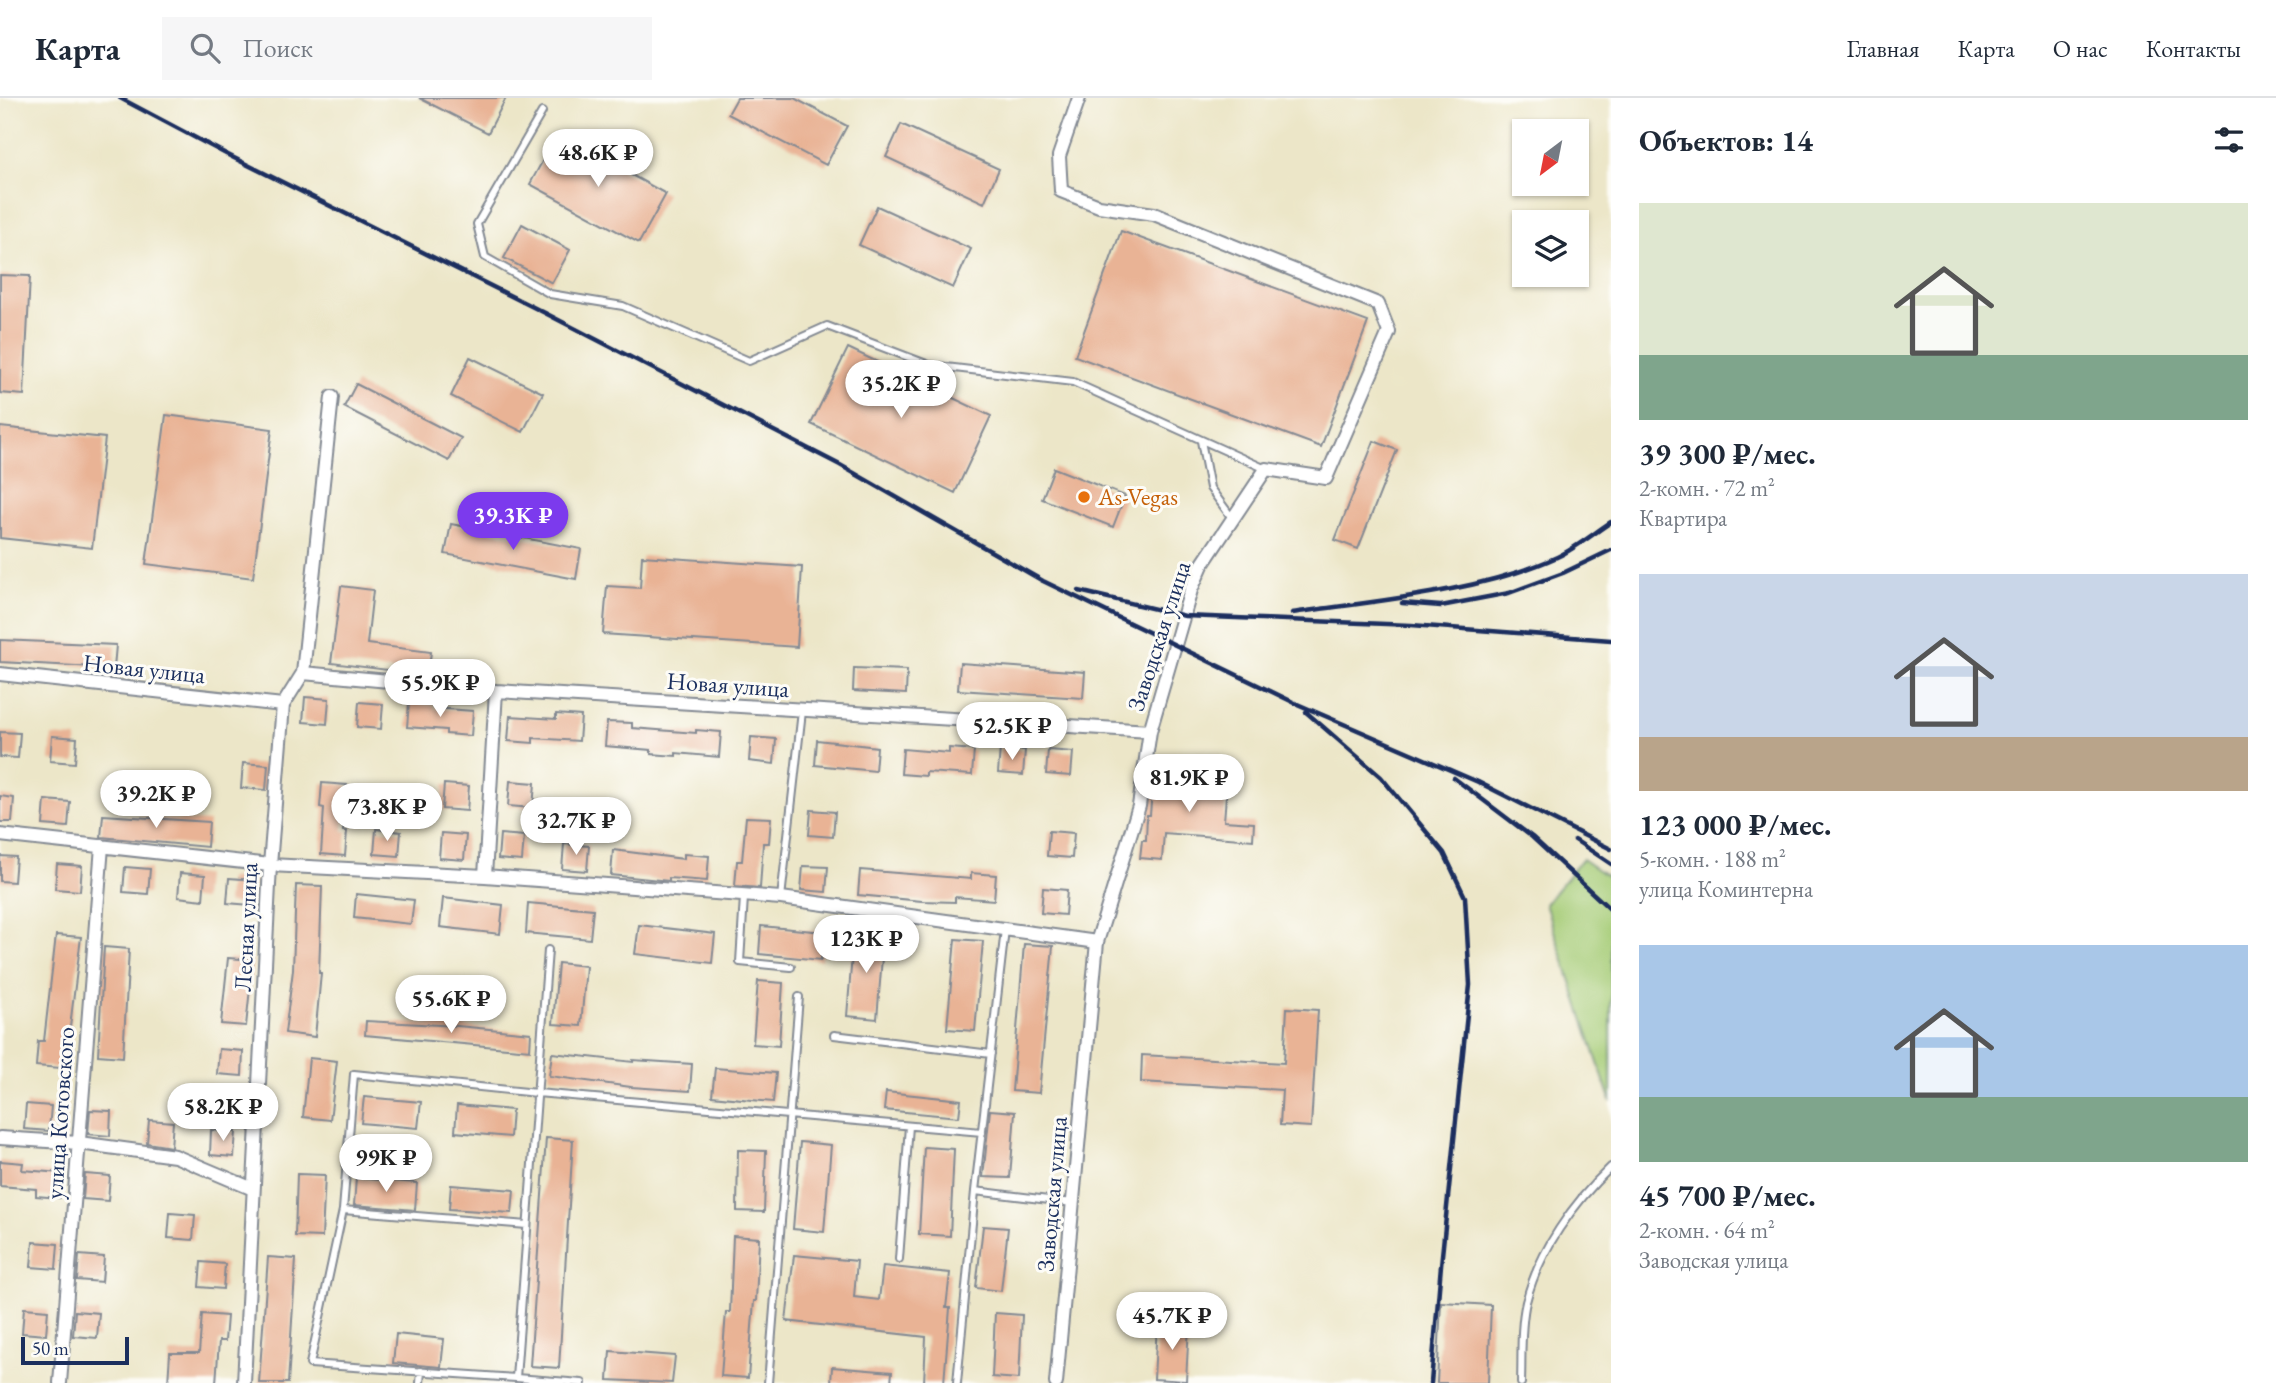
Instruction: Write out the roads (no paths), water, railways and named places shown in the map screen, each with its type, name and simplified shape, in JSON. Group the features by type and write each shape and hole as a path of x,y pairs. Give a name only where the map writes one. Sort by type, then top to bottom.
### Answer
{"street":[{"path":"1079,98 1059,156 1061,191 1100,206 1154,214 1378,304 1389,332 1326,478 1266,469"},
{"name":"Лесная улица","path":"244,1383 270,865 283,705 303,673 332,397"},
{"name":"Заводская улица","path":"1056,1383 1097,942 1139,806 1150,731 1191,590 1202,565 1231,518 1266,469"},
{"name":"Новая улица","path":"303,673 496,691 1150,731"},
{"name":"Новая улица","path":"0,674 283,705"},
{"path":"485,876 496,691"},
{"path":"0,835 270,865 485,876 781,898 1097,942"},
{"name":"улица Котовского","path":"60,1383 102,846"},
{"path":"0,1138 79,1143 175,1156 253,1189"}],"lane":[{"path":"542,112 477,225 485,257 550,294 623,306 749,361 827,326 929,365 1073,382 1266,469"},
{"path":"1201,441 1210,488 1231,518"},
{"path":"781,898 802,711"},
{"path":"744,897 740,962 792,967"},
{"path":"957,1383 975,1191 1005,929"},
{"path":"516,1378 548,950"},
{"path":"768,1383 799,997"},
{"path":"834,1035 991,1054"},
{"path":"582,1383 310,1364 343,1210 354,1074 982,1132"},
{"path":"899,1259 909,1126"},
{"path":"1521,1383 1526,1303 1544,1256 1570,1212 1611,1167"},
{"path":"975,1191 1073,1203"},
{"path":"343,1210 527,1225"},
{"path":"420,1383 421,1371"}],"railway":[{"path":"120,98 840,465 1043,581 1295,703 1478,782 1611,849"},
{"path":"1292,613 1427,594 1495,579 1557,557 1611,522"},
{"path":"1402,603 1441,606 1509,593 1563,573 1611,550"},
{"path":"1079,591 1185,616 1411,625 1611,640"},
{"path":"1306,712 1381,777 1444,853 1465,897 1470,985 1431,1383"},
{"path":"1454,778 1532,837 1611,910"},
{"path":"1575,840 1611,864"}],"place":[{"name":"As-Vegas","path":"1084,497"}]}
